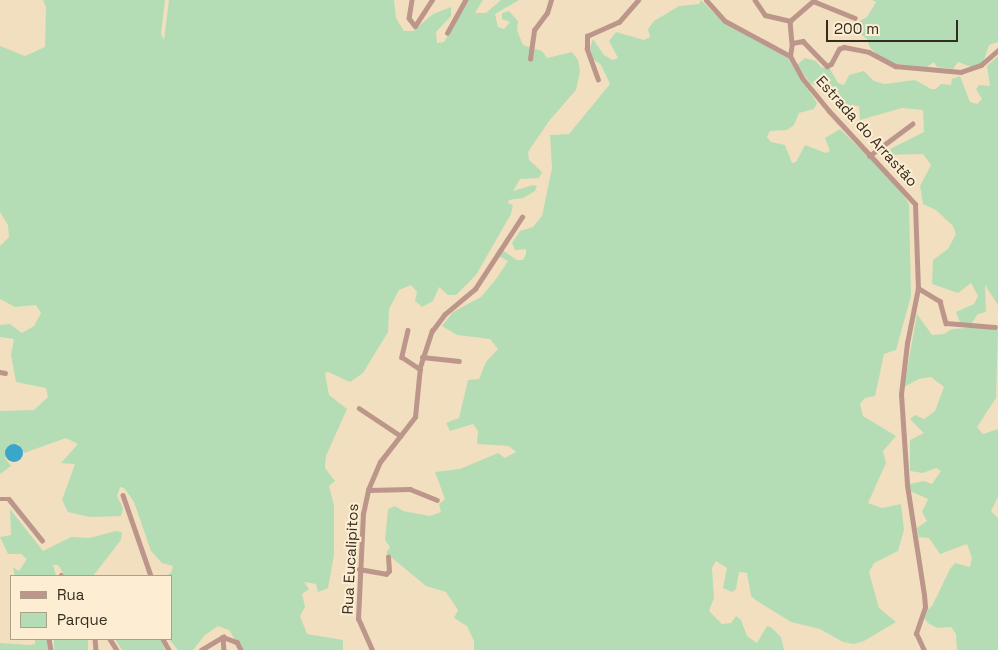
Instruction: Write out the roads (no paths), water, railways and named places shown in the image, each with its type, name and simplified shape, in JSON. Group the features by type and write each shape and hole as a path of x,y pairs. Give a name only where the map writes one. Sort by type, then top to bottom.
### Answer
{"street":[{"path":"412,0 409,18 415,26 432,0"},
{"path":"447,33 466,0"},
{"path":"530,59 534,30 551,0"},
{"path":"598,80 587,49 587,36 619,22 638,0"},
{"path":"706,0 725,21 790,56 792,43 790,21"},
{"path":"756,0 765,15 790,21"},
{"path":"790,21 814,1 855,18"},
{"path":"792,43 808,43 827,66 831,64 839,48 844,47 869,52 896,66 961,72 981,66 998,50"},
{"name":"Estrada do Arrastão","path":"790,56 802,78 869,156 914,204 918,288 907,343 902,394 906,476 925,607 916,637 924,650"},
{"path":"869,156 912,124"},
{"name":"Rua Eucalipitos","path":"372,650 358,619 363,514 368,490 380,462 402,436 418,407 422,357 432,331 445,314 475,289 522,217"},
{"path":"918,288 940,301 946,323 995,327"},
{"path":"408,330 402,357 420,369"},
{"path":"422,357 458,361"},
{"path":"359,408 402,436"},
{"path":"368,490 410,490 437,500"},
{"path":"123,495 151,575"},
{"path":"0,499 9,499 42,540"},
{"path":"359,568 386,574 389,571 388,557"},
{"path":"201,650 224,637"},
{"path":"224,637 224,650"},
{"path":"224,637 237,642 241,650"}],"water":[{"path":"14,444 20,447 23,453 20,459 14,462 8,459 5,453 8,447"}]}
